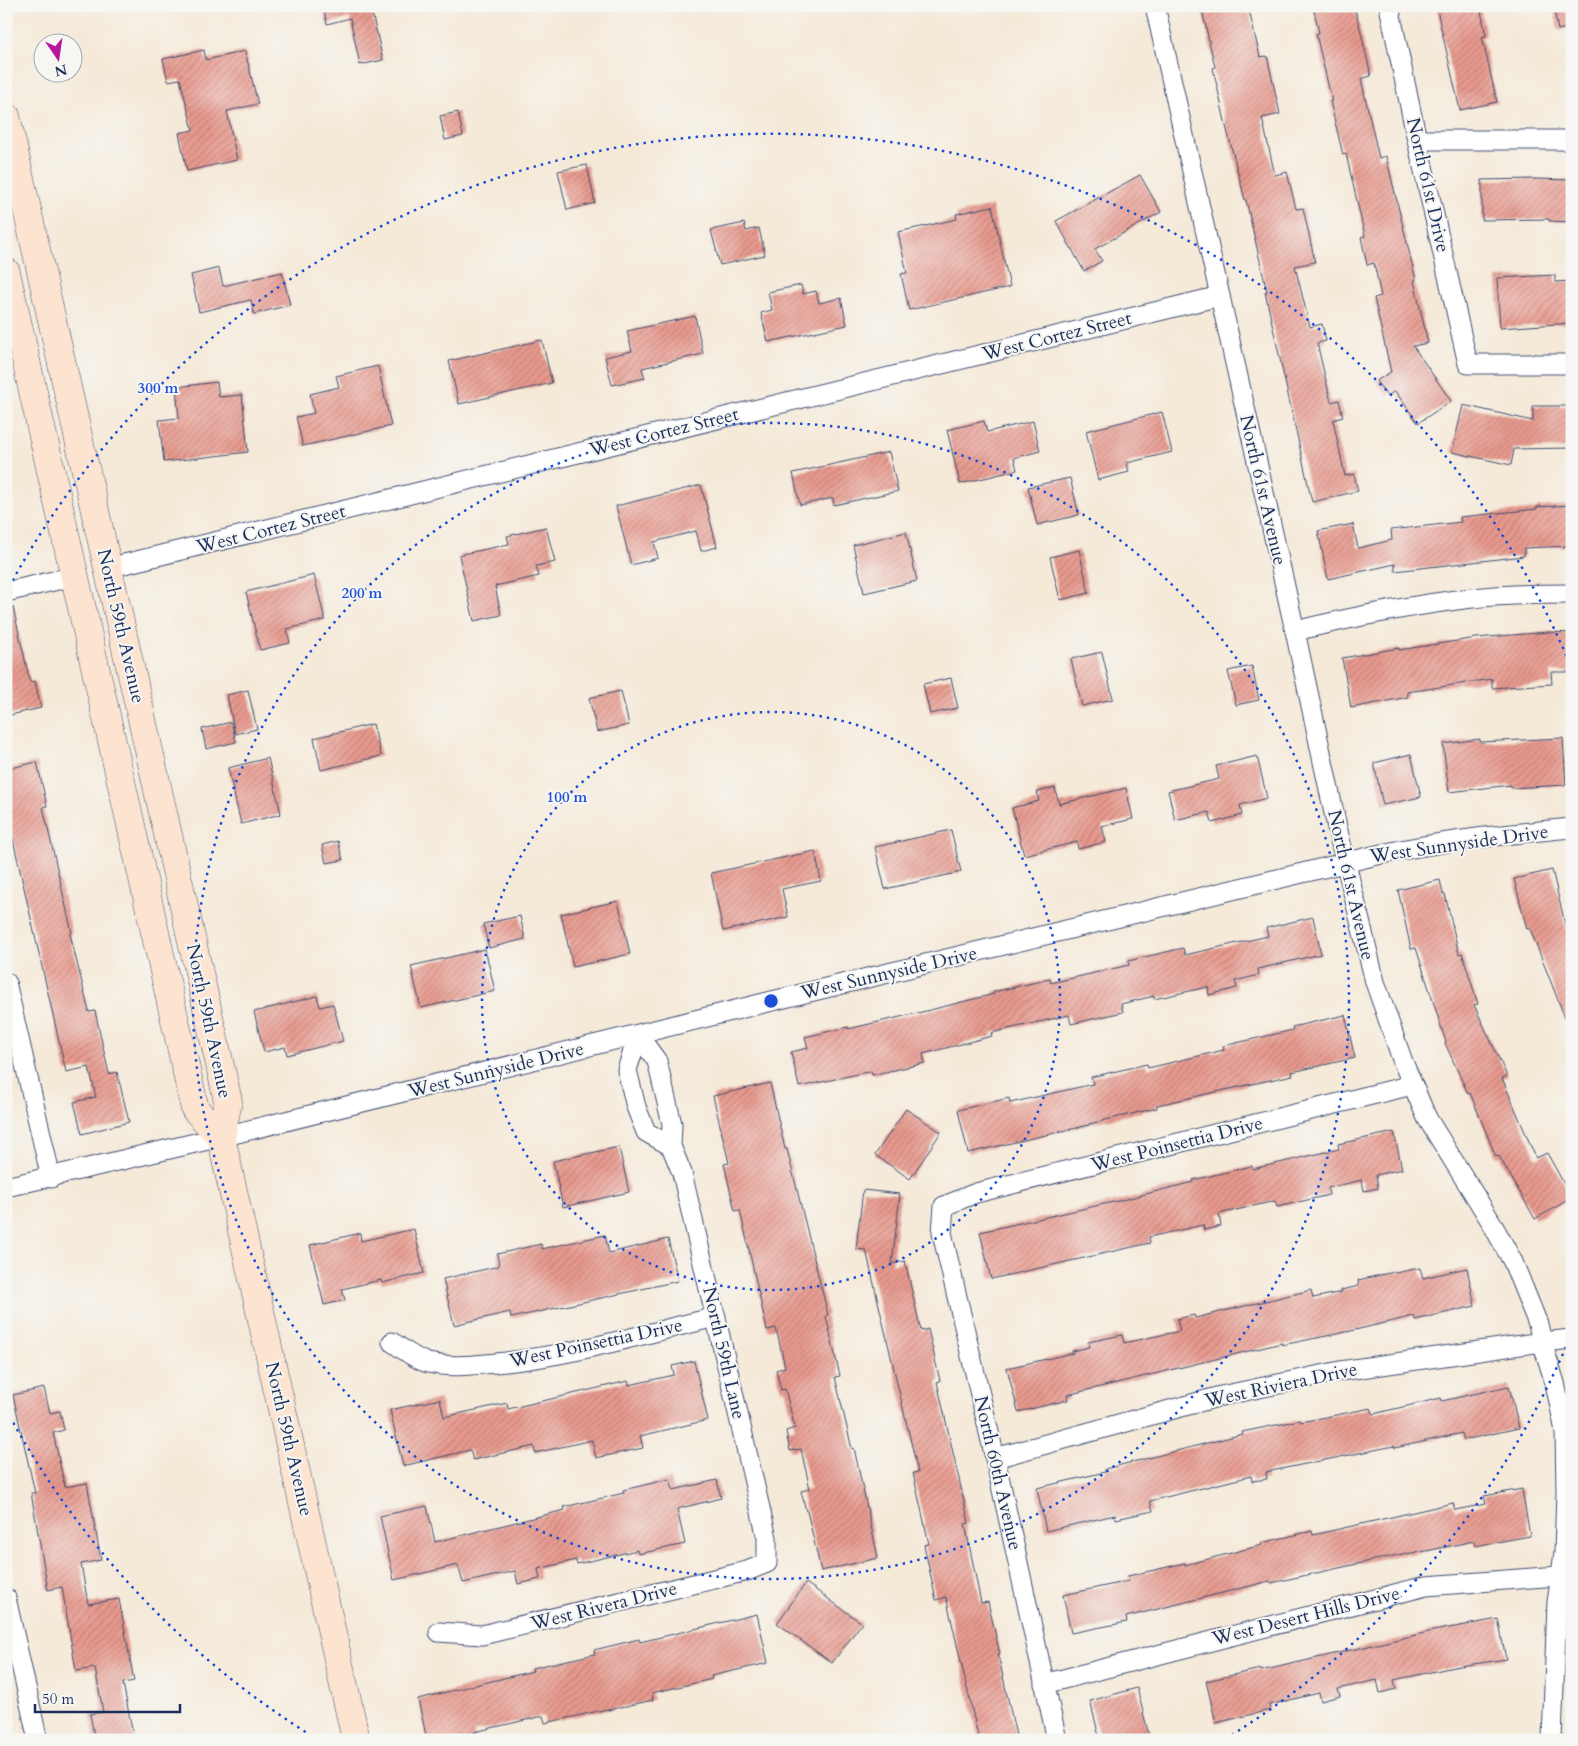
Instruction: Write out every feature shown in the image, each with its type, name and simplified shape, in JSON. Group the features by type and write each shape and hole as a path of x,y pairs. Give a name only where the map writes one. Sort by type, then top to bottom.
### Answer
{"main road":[{"name":"North 59th Avenue","path":"6,116 228,1101 221,1137 356,1740"},
{"name":"North 59th Avenue","path":"6,272 195,1109 221,1137"}],"street":[{"name":"North 61st Avenue","path":"1155,6 1345,862 1374,982 1412,1086 1427,1118 1490,1220 1513,1262 1538,1324 1555,1383 1565,1431 1564,1554 1566,1576 1557,1602 1552,1740"},
{"name":"North 61st Drive","path":"1390,6 1417,140 1468,364 1572,364"},
{"path":"1417,140 1572,140"},
{"name":"West Cortez Street","path":"108,568 1220,296"},
{"path":"6,592 75,576"},
{"path":"1295,632 1411,607 1473,598 1532,594 1572,594"},
{"name":"West Sunnyside Drive","path":"6,1187 221,1137 1345,862 1412,847 1507,834 1572,828"},
{"path":"6,982 51,1178"},
{"path":"638,1035 627,1070 636,1107 646,1132 671,1146"},
{"name":"North 59th Lane","path":"638,1035 657,1062 672,1124 671,1146 682,1173 767,1538 767,1563"},
{"name":"West Poinsettia Drive","path":"944,1206 976,1193 1412,1086"},
{"name":"North 60th Avenue","path":"944,1206 942,1233 995,1458 1057,1740"},
{"name":"West Poinsettia Drive","path":"392,1342 426,1362 449,1366 471,1366 526,1360 572,1352 716,1317"},
{"name":"West Riviera Drive","path":"995,1458 1094,1429 1221,1396 1331,1373 1572,1339"},
{"name":"West Rivera Drive","path":"440,1632 482,1635 747,1571 767,1563"},
{"name":"West Desert Hills Drive","path":"1044,1684 1426,1586 1566,1576"},
{"path":"6,1598 38,1740"}],"building":[{"path":"323,6 375,6 375,13 372,13 383,60 360,65 350,18 327,24"},
{"path":"1201,6 1248,6 1260,57 1267,56 1280,114 1262,118 1275,175 1287,172 1296,209 1303,208 1315,262 1295,266 1310,327 1322,324 1326,341 1317,343 1331,402 1339,400 1343,417 1333,420 1345,476 1354,474 1358,491 1312,502 1265,292 1267,292 1246,200 1226,126"},
{"path":"1313,6 1354,6 1359,24 1371,76 1361,79 1379,158 1386,156 1416,280 1414,281 1428,343 1413,346 1451,401 1418,423 1395,391 1387,396 1376,381 1391,372 1374,298 1381,296 1374,263 1367,265 1361,237 1365,236 1346,154 1343,155 1330,101 1332,101 1316,34 1319,33"},
{"path":"1436,6 1480,6 1486,36 1482,37 1497,102 1460,110"},
{"path":"1572,6 1572,27 1558,30 1554,10"},
{"path":"204,50 206,60 245,51 258,104 227,111 237,160 187,171 179,133 193,130 180,79 168,81 163,59"},
{"path":"458,112 463,136 445,140 440,116"},
{"path":"587,165 595,203 567,210 558,171"},
{"path":"1140,175 1161,212 1095,249 1102,261 1084,271 1056,221"},
{"path":"1482,180 1572,180 1572,222 1549,221 1549,219 1482,220"},
{"path":"992,206 1010,287 909,310 901,274 907,273 898,232 957,219 956,214"},
{"path":"744,223 746,231 759,228 765,255 720,265 711,230"},
{"path":"219,268 223,286 282,272 290,305 254,314 251,300 199,312 191,275"},
{"path":"1555,275 1555,282 1572,281 1572,323 1500,328 1497,278"},
{"path":"801,285 803,294 816,291 819,303 841,298 847,325 768,342 761,313 772,310 768,292"},
{"path":"695,316 703,354 642,368 645,378 612,385 605,357 632,351 627,331"},
{"path":"542,340 552,383 459,404 449,361"},
{"path":"378,366 391,426 303,446 296,417 314,413 310,394 339,387 336,376"},
{"path":"217,382 219,397 242,395 248,452 164,462 159,420 179,418 176,387"},
{"path":"1463,405 1533,421 1533,406 1572,406 1572,448 1514,449 1511,465 1452,452"},
{"path":"1162,412 1172,452 1127,463 1129,472 1098,480 1086,431"},
{"path":"984,421 987,432 1033,421 1040,451 1014,458 1017,470 960,484 947,430"},
{"path":"889,452 898,491 834,505 833,498 800,505 793,473"},
{"path":"1070,478 1079,515 1037,525 1028,487"},
{"path":"701,485 717,547 701,551 696,531 654,542 658,558 631,565 616,506"},
{"path":"1572,505 1572,546 1524,548 1524,556 1395,571 1395,564 1328,579 1318,531 1353,524 1358,548 1392,540 1391,530 1461,522 1460,517 1537,509 1537,507"},
{"path":"546,527 555,562 536,566 539,576 495,586 501,615 474,621 459,555 509,544 507,536"},
{"path":"906,532 917,581 864,593 853,545"},
{"path":"1079,550 1089,593 1060,600 1050,557"},
{"path":"314,575 325,620 287,629 290,643 260,650 246,592"},
{"path":"13,607 30,682 35,681 41,708 6,716 6,608"},
{"path":"1548,632 1572,633 1572,672 1551,672 1552,684 1492,688 1492,679 1407,692 1408,697 1351,708 1342,658 1476,638"},
{"path":"1102,652 1113,699 1082,706 1071,659"},
{"path":"1252,666 1259,700 1236,705 1228,671"},
{"path":"951,678 958,708 930,714 923,684"},
{"path":"248,690 257,729 235,734 227,695"},
{"path":"621,691 629,725 597,732 589,698"},
{"path":"231,722 236,742 206,749 202,729"},
{"path":"373,724 381,756 321,770 314,738"},
{"path":"1563,738 1566,785 1511,788 1511,785 1449,792 1443,744 1480,739 1480,742"},
{"path":"1411,754 1421,797 1383,805 1374,763"},
{"path":"1257,756 1267,798 1240,805 1242,815 1212,823 1209,812 1175,820 1168,791 1219,779 1216,766"},
{"path":"268,758 281,814 241,824 228,768"},
{"path":"37,762 47,806 43,807 89,1012 95,1011 109,1074 117,1072 129,1122 82,1134 74,1102 96,1097 89,1067 66,1072 9,822 11,822 6,801 6,769"},
{"path":"1055,788 1059,804 1126,788 1133,819 1102,826 1106,842 1078,849 1077,842 1024,855 1012,808 1039,801 1037,792"},
{"path":"951,830 961,872 885,889 875,847"},
{"path":"338,841 343,860 326,863 322,845"},
{"path":"815,851 821,881 782,889 788,917 723,931 711,873"},
{"path":"1552,870 1568,936 1572,935 1571,1033 1530,929 1527,929 1514,879"},
{"path":"1440,880 1459,954 1462,953 1478,1004 1474,1005 1507,1076 1502,1078 1536,1158 1547,1153 1572,1198 1535,1219 1499,1156 1496,1157 1470,1093 1468,1094 1445,1043 1416,948 1411,949 1398,890"},
{"path":"618,901 630,954 573,967 561,914"},
{"path":"520,916 525,939 489,948 483,924"},
{"path":"1313,917 1321,954 1258,969 1259,975 1235,981 1237,988 1209,995 1208,987 1154,999 1154,996 1121,1004 1123,1012 1071,1024 1069,1015 991,1033 992,1036 923,1054 925,1063 872,1075 871,1071 799,1087 791,1052 808,1048 805,1037 926,1011 994,994 993,992 1050,979 1051,983 1129,965 1128,961 1183,948 1185,955 1268,936 1266,928"},
{"path":"485,949 495,991 421,1008 411,966"},
{"path":"317,996 320,1007 333,1004 343,1041 287,1055 285,1047 264,1052 254,1012"},
{"path":"1345,1015 1355,1058 1292,1072 1293,1075 1157,1105 1157,1108 968,1153 958,1110 1009,1098 1010,1103 1093,1084 1091,1077 1147,1064 1148,1068 1224,1050 1223,1046 1293,1030 1292,1027"},
{"path":"770,1083 828,1315 826,1316 840,1376 835,1377 852,1449 854,1448 878,1558 821,1571 801,1491 810,1489 801,1449 790,1451 786,1431 795,1428 785,1389 781,1390 776,1370 785,1367 776,1328 767,1330 740,1210 735,1211 724,1164 729,1163 713,1096"},
{"path":"906,1109 941,1132 910,1179 875,1155"},
{"path":"1394,1132 1402,1169 1376,1175 1378,1188 1364,1191 1362,1180 1328,1188 1329,1195 1277,1207 1275,1201 1219,1214 1221,1226 1204,1230 1203,1225 1149,1237 1150,1243 991,1279 980,1232 1122,1200 1252,1166 1253,1169 1339,1149 1338,1144"},
{"path":"619,1147 629,1192 563,1207 553,1161"},
{"path":"863,1190 900,1194 892,1264 905,1261 921,1331 928,1329 940,1381 937,1382 969,1523 965,1524 981,1603 988,1602 1017,1740 979,1740 946,1597 936,1600 924,1545 929,1544 913,1473 918,1472 866,1250 856,1249"},
{"path":"414,1229 424,1273 382,1283 381,1280 342,1289 345,1300 324,1305 310,1245 360,1233 361,1241"},
{"path":"605,1235 609,1253 668,1239 678,1281 511,1318 510,1312 454,1325 443,1279 499,1266 497,1254 541,1244 542,1249"},
{"path":"1420,1268 1423,1278 1467,1268 1475,1306 1415,1320 1414,1316 1351,1331 1282,1345 1282,1343 1067,1395 1068,1400 1018,1412 1007,1368 1073,1353 1072,1351 1089,1347 1088,1342 1122,1335 1124,1343 1180,1331 1177,1319 1194,1315 1195,1318 1311,1290 1313,1298 1342,1292 1341,1290 1359,1286 1358,1280"},
{"path":"694,1361 708,1420 640,1436 643,1448 596,1458 592,1440 535,1453 534,1446 473,1460 470,1450 403,1466 390,1410 440,1399 444,1417 507,1403 508,1409 628,1381 629,1385 674,1375 672,1366"},
{"path":"1509,1386 1519,1428 1464,1440 1462,1433 1395,1448 1394,1446 1266,1472 1267,1479 1252,1481 1251,1476 1150,1501 1153,1511 1116,1519 1115,1515 1046,1531 1037,1488 1105,1472 1105,1469 1243,1434 1242,1432 1371,1408 1373,1414 1441,1398 1442,1401"},
{"path":"44,1388 50,1413 60,1411 64,1430 53,1433 65,1487 87,1483 101,1560 81,1564 88,1604 119,1599 134,1681 123,1683 134,1740 95,1740 90,1714 103,1712 95,1668 76,1671 62,1587 48,1590 31,1493 35,1493 13,1395"},
{"path":"670,1479 673,1490 717,1480 721,1498 677,1509 685,1544 638,1554 637,1550 577,1564 576,1560 538,1569 540,1579 518,1584 515,1571 463,1583 458,1565 394,1580 380,1516 427,1506 435,1542 565,1510 564,1507 624,1493 623,1490"},
{"path":"1522,1489 1530,1536 1475,1546 1474,1541 1407,1555 1407,1553 1271,1583 1270,1581 1126,1617 1127,1622 1071,1633 1063,1595 1129,1581 1128,1576 1185,1563 1185,1565 1262,1545 1261,1543 1312,1531 1313,1535 1453,1503 1455,1510 1486,1504 1484,1496"},
{"path":"806,1583 862,1623 832,1663 777,1623"},
{"path":"757,1614 768,1663 711,1676 712,1679 652,1693 653,1700 545,1723 543,1716 474,1732 476,1740 427,1740 418,1699 533,1671 532,1668 595,1654 594,1650 639,1639 640,1642"},
{"path":"1498,1619 1506,1659 1454,1667 1394,1680 1396,1689 1380,1693 1377,1680 1338,1689 1340,1696 1321,1701 1319,1693 1269,1705 1270,1710 1216,1723 1206,1681 1260,1669 1261,1671 1433,1631"},
{"path":"1137,1688 1150,1740 1100,1740 1090,1701"}]}
